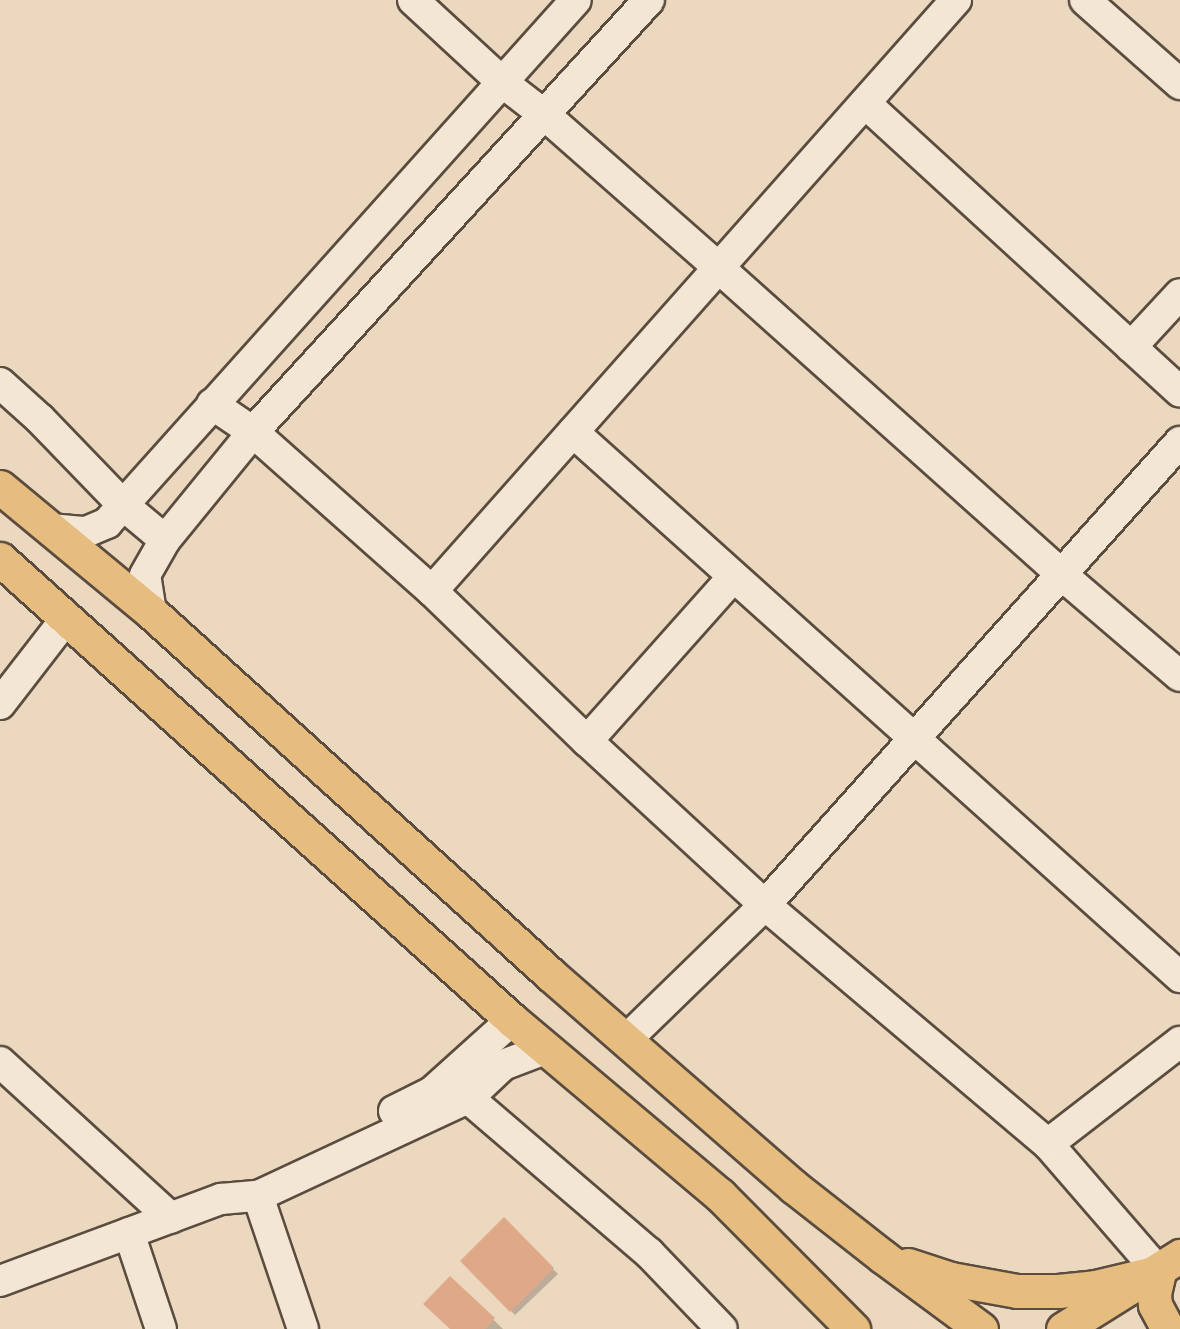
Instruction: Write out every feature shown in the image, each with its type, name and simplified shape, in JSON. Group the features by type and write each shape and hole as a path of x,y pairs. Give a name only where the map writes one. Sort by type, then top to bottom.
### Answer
{"main road":[{"path":"0,487 151,612 626,1040 794,1187 981,1329"},
{"path":"0,559 65,620 512,1020 720,1195 850,1327"},
{"path":"882,1256 951,1279 1017,1291 1058,1291 1095,1287 1169,1264"},
{"path":"1063,1329 1169,1264"},
{"path":"1168,1329 1155,1305 1154,1294 1169,1264"}],"street":[{"path":"413,0 502,82 546,116 1062,575 1180,676"},
{"path":"50,529 86,532 107,523 576,0"},
{"path":"151,612 145,575 165,540 253,432 546,116 648,0"},
{"path":"432,591 956,0"},
{"path":"1085,0 1180,84"},
{"path":"865,103 1180,392"},
{"path":"1131,347 1180,294"},
{"path":"0,383 40,419 122,504 165,540"},
{"path":"212,404 253,432 432,591 587,741 765,905 1048,1144 1169,1264"},
{"path":"573,432 913,740 1180,977"},
{"path":"626,1040 765,905 1180,442"},
{"path":"587,741 733,577"},
{"path":"0,704 65,620"},
{"path":"0,1281 221,1199 253,1180 432,1092 512,1020"},
{"path":"1048,1144 1180,1042"},
{"path":"221,1199 258,1196 468,1098 503,1065 545,1049"},
{"path":"0,1062 171,1218"},
{"path":"468,1098 649,1252 708,1325"},
{"path":"258,1196 303,1329"},
{"path":"129,1233 161,1329"}],"building":[{"path":"504,1217 554,1268 510,1312 460,1261"},
{"path":"450,1276 495,1318 485,1329 450,1329 423,1304"}]}
